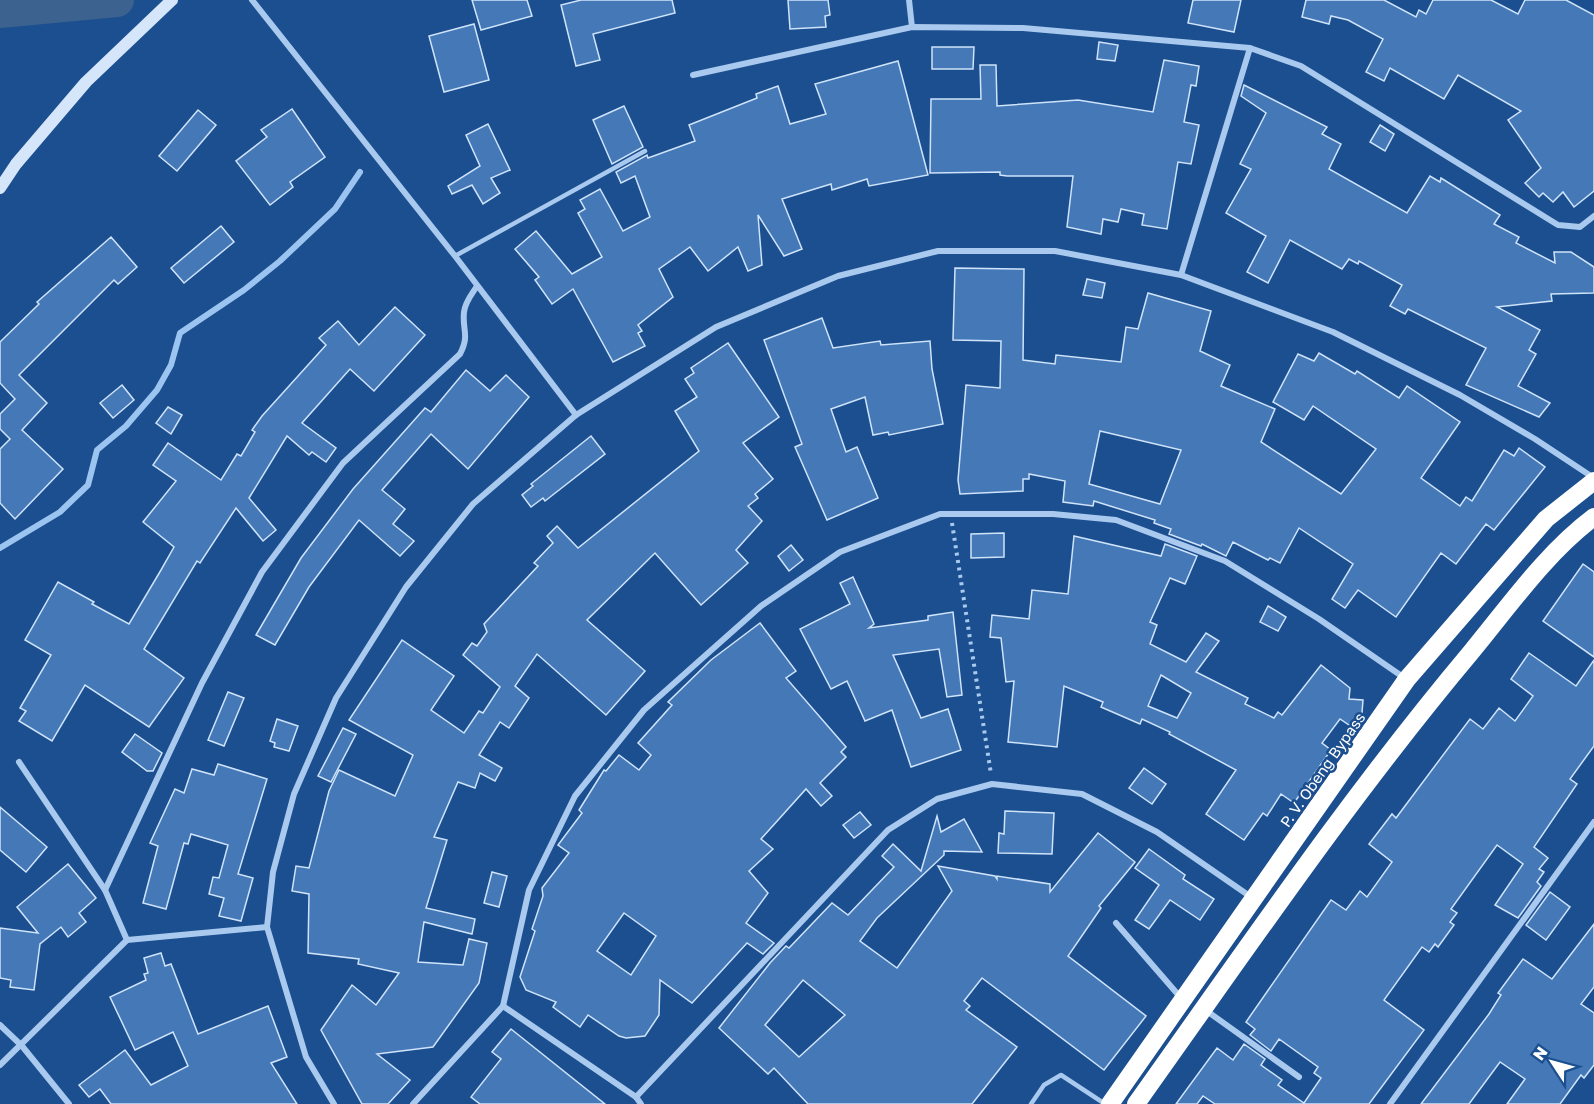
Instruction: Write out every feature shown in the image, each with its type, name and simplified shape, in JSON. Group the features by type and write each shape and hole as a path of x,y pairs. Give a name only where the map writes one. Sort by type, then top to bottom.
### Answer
{"highway":[{"name":"P. V. Obeng Bypass","path":"1110,1104 1255,900 1407,679 1546,519 1594,479"},
{"path":"1136,1104 1271,912 1433,697 1559,547 1594,517"}],"street":[{"path":"0,188 16,164 86,82 172,0"},
{"path":"252,0 455,256 576,415"},
{"path":"909,0 912,27"},
{"path":"693,75 912,27 1023,28 1250,48 1301,66 1558,225 1580,227 1594,216"},
{"path":"1181,274 1250,48"},
{"path":"334,1104 306,1057 267,927 273,872 294,794 336,698 406,587 473,504 576,415 716,327 838,276 938,251 1055,250 1181,274 1333,332 1461,395 1535,439 1594,479"},
{"path":"105,890 202,683 262,572 343,463 460,354 466,344 467,330 464,312 477,286"},
{"path":"413,1104 503,1006 529,890 575,796 644,710 761,606 840,552 940,514 1053,513 1116,520 1225,561 1319,619 1407,679"},
{"path":"19,762 105,890 127,940"},
{"path":"636,1097 888,830 937,799 992,784 1082,794 1157,831 1255,900"},
{"path":"1390,1104 1594,822"},
{"path":"1116,923 1183,1001"},
{"path":"0,1065 22,1046 127,940 267,927"},
{"path":"503,1006 636,1097 641,1104"},
{"path":"1204,1009 1299,1077"},
{"path":"0,1025 22,1046 69,1104"}],"lane":[{"path":"455,256 645,151"},
{"path":"1031,1104 1044,1085 1061,1075 1105,1104"}],"path":[{"path":"950,514 992,784"}],"building":[{"path":"472,0 527,0 532,16 481,30"},
{"path":"581,0 672,0 675,13 593,34 600,60 576,66 561,5"},
{"path":"788,0 828,0 830,15 825,16 826,27 790,29"},
{"path":"1193,0 1241,0 1234,32 1188,23"},
{"path":"1306,0 1384,0 1416,17 1419,10 1426,14 1433,0 1491,0 1518,14 1525,0 1566,0 1594,15 1594,191 1574,207 1563,192 1553,202 1543,193 1539,197 1525,183 1541,168 1508,120 1521,111 1458,75 1444,99 1390,68 1384,81 1366,72 1383,39 1348,20 1331,16 1329,24 1302,17"},
{"path":"474,24 489,80 444,92 429,36"},
{"path":"1099,42 1118,45 1115,61 1097,59"},
{"path":"932,47 974,47 973,69 932,69"},
{"path":"1164,60 1199,66 1196,86 1191,85 1184,122 1199,125 1191,164 1178,162 1167,229 1142,225 1144,214 1121,209 1118,222 1103,219 1101,234 1067,227 1073,176 1007,176 1000,175 1000,172 930,173 931,99 981,99 980,65 996,65 997,106 1078,100 1153,112"},
{"path":"898,61 928,175 869,186 867,179 832,190 831,184 782,199 802,249 784,256 758,215 762,265 748,271 738,247 708,271 690,247 659,269 673,297 638,325 642,331 638,333 645,346 613,362 573,289 552,304 535,280 539,277 515,249 536,231 572,274 602,257 578,213 585,209 580,200 600,189 623,231 650,217 635,176 621,183 616,172 647,155 648,158 695,141 689,125 757,98 756,94 778,86 790,124 826,114 815,84"},
{"path":"1244,85 1327,127 1322,134 1341,144 1329,169 1407,213 1430,176 1440,182 1441,178 1500,215 1494,224 1519,237 1516,243 1555,263 1554,252 1571,252 1594,267 1594,293 1551,294 1552,301 1497,307 1540,330 1529,350 1536,354 1518,386 1550,403 1539,417 1466,385 1486,348 1408,309 1405,314 1390,306 1402,285 1359,261 1358,264 1349,259 1342,269 1290,240 1268,283 1247,272 1266,236 1226,213 1251,169 1240,164 1266,113 1241,96"},
{"path":"624,106 643,147 612,164 593,120"},
{"path":"292,109 325,157 290,182 293,187 270,205 236,161 267,137 261,130"},
{"path":"198,110 216,125 177,171 159,156"},
{"path":"488,124 510,170 491,178 500,193 483,204 472,185 452,194 448,186 480,166 466,135"},
{"path":"1380,125 1394,134 1385,151 1370,142"},
{"path":"221,226 234,242 184,283 171,268"},
{"path":"111,237 137,267 118,284 114,280 19,375 47,403 22,430 63,469 15,519 0,503 0,449 10,439 0,429 0,414 15,399 0,383 0,342 39,304 37,302"},
{"path":"955,268 1024,269 1023,360 1055,364 1056,355 1121,362 1126,327 1138,329 1148,293 1211,311 1200,351 1230,365 1221,386 1275,409 1261,442 1341,494 1376,449 1313,406 1304,420 1273,402 1298,354 1314,361 1319,353 1355,374 1357,371 1399,398 1407,386 1460,422 1421,478 1460,506 1466,497 1472,501 1504,450 1514,456 1519,448 1545,467 1494,530 1486,524 1456,564 1441,553 1396,617 1358,590 1345,608 1332,599 1353,564 1299,528 1280,563 1270,558 1268,560 1233,542 1226,556 1202,544 1201,546 1169,534 1171,529 1154,523 1155,520 1094,501 1093,506 1063,502 1065,481 1029,474 1029,479 1023,479 1023,491 960,494 958,480 966,385 1000,388 1001,341 953,340","holes":["1100,431 1181,450 1160,504 1089,484"]},
{"path":"1087,279 1105,283 1102,298 1083,295"},
{"path":"395,307 425,335 374,391 350,369 302,423 336,448 326,462 312,452 309,455 287,436 249,498 276,530 263,541 236,508 200,563 197,561 144,649 184,678 149,727 85,685 52,741 19,721 26,711 20,708 51,655 25,640 58,582 129,624 174,547 143,522 176,481 153,465 168,443 221,480 237,454 241,456 255,432 252,430 262,416 326,345 319,338 338,321 359,345"},
{"path":"822,318 833,348 880,341 881,345 930,341 932,369 943,424 889,435 888,432 873,435 865,397 831,409 846,452 857,447 878,498 827,520 795,447 802,444 764,340"},
{"path":"728,343 779,417 743,443 773,479 755,494 758,498 748,506 762,521 736,550 748,563 701,605 655,553 587,620 645,671 606,715 537,654 515,686 529,698 509,728 500,722 479,755 502,768 495,781 480,773 475,788 458,782 434,837 447,840 426,908 475,919 472,934 424,922 418,962 463,965 469,939 487,943 479,983 433,1047 377,1054 410,1080 388,1104 362,1104 321,1030 352,985 376,1005 399,973 358,964 359,959 308,953 309,894 292,891 296,866 309,868 329,791 339,770 395,796 413,755 349,720 402,640 454,676 431,710 464,733 479,711 483,713 500,687 463,655 472,643 477,646 487,632 484,624 538,566 534,563 553,543 547,536 557,526 578,548 699,451 675,411 697,397 685,379 694,373 691,368"},
{"path":"466,370 490,391 506,375 529,397 468,469 431,434 382,490 405,509 393,524 414,541 400,556 359,520 309,587 275,645 256,635 301,558 353,489 425,408 431,412"},
{"path":"122,385 134,400 113,418 100,403"},
{"path":"168,407 182,415 171,434 156,423"},
{"path":"591,436 605,454 545,501 543,498 531,507 522,495 533,486 531,484"},
{"path":"1004,533 1004,557 971,558 971,534"},
{"path":"1074,536 1161,556 1165,544 1197,556 1185,584 1170,578 1150,622 1157,625 1150,644 1186,662 1206,633 1219,641 1196,672 1248,698 1245,704 1274,718 1278,712 1282,715 1321,665 1350,688 1349,699 1363,700 1362,713 1352,727 1340,719 1322,743 1331,750 1294,803 1281,794 1267,816 1263,813 1244,840 1206,814 1236,770 1169,734 1170,732 1142,719 1140,724 1101,707 1103,702 1064,686 1057,747 1008,742 1014,681 1006,682 1001,638 990,637 992,615 1029,619 1032,590 1068,594","holes":["1161,675 1191,693 1177,718 1148,706"]},
{"path":"791,545 803,560 789,571 778,556"},
{"path":"1583,564 1594,572 1594,657 1543,621"},
{"path":"853,577 874,624 869,628 928,620 928,616 953,612 962,695 947,697 939,649 893,655 921,718 948,709 961,750 911,767 892,710 865,721 847,681 831,689 800,629 850,604 840,583"},
{"path":"1268,606 1286,617 1278,631 1260,622"},
{"path":"760,623 796,671 786,678 846,747 841,752 846,757 820,783 832,796 821,806 806,789 761,839 773,849 749,871 768,893 746,923 774,943 763,954 747,943 692,1003 660,980 659,1015 645,1036 626,1038 619,1036 588,1015 580,1027 553,1007 556,1002 526,990 520,977 535,931 532,929 543,896 542,888 569,853 558,845 582,813 579,810 604,770 606,771 619,755 639,770 651,755 638,743 672,705 668,702 711,660","holes":["624,913 656,936 631,975 597,951"]},
{"path":"1529,653 1576,686 1594,660 1594,746 1570,779 1577,784 1534,847 1548,858 1539,869 1544,872 1537,882 1541,886 1518,918 1495,905 1523,864 1497,845 1451,909 1457,913 1450,922 1454,925 1438,947 1435,944 1429,952 1422,947 1384,1000 1424,1030 1369,1104 1215,1104 1203,1096 1197,1104 1176,1104 1217,1048 1233,1060 1244,1044 1265,1059 1261,1065 1282,1080 1278,1085 1304,1103 1321,1078 1314,1073 1318,1067 1279,1039 1271,1051 1250,1035 1255,1029 1246,1022 1331,900 1346,910 1360,891 1367,897 1392,862 1369,844 1392,814 1396,818 1470,719 1483,729 1499,708 1515,721 1533,696 1511,679"},
{"path":"228,692 244,698 224,746 208,740"},
{"path":"277,719 298,726 289,751 274,747 275,743 270,741"},
{"path":"343,728 356,734 331,782 318,776"},
{"path":"135,734 162,753 153,771 147,771 122,752"},
{"path":"218,764 267,779 238,874 253,878 241,921 219,916 224,898 209,894 213,877 219,878 228,845 191,834 188,844 184,843 166,909 143,903 158,846 150,843 175,789 184,793 192,769 214,775"},
{"path":"1144,768 1166,784 1152,804 1129,788"},
{"path":"0,807 47,847 26,872 0,850"},
{"path":"1005,811 1054,813 1052,854 998,853 999,833 1004,834"},
{"path":"860,812 871,825 854,838 843,825"},
{"path":"937,816 941,832 964,819 982,852 944,851 944,855 877,918 860,941 897,968 952,891 938,866 995,876 997,879 997,876 1050,884 1050,892 1098,833 1135,862 1099,906 1101,908 1068,956 1146,1016 1104,1070 982,978 964,1001 970,1006 966,1010 1017,1047 972,1104 808,1104 774,1068 768,1074 719,1028 770,963 786,946 789,948 832,903 848,915 894,867 882,856 893,844 921,871","holes":["803,980 845,1015 799,1057 765,1025"]},
{"path":"1149,849 1185,875 1183,879 1214,899 1200,920 1170,900 1149,929 1135,920 1159,885 1135,868"},
{"path":"68,864 96,898 79,913 86,922 68,937 61,927 40,944 34,990 10,987 11,980 0,978 0,928 38,933 17,907"},
{"path":"492,872 507,876 499,907 484,903"},
{"path":"1550,892 1570,907 1546,940 1526,925"},
{"path":"1594,924 1594,987 1581,1004 1594,1013 1594,1065 1584,1078 1581,1075 1560,1104 1507,1104 1525,1079 1500,1062 1469,1104 1421,1104 1489,1014 1501,995 1498,993 1523,959 1552,979"},
{"path":"161,953 165,966 171,964 198,1034 268,1006 287,1057 271,1063 297,1104 111,1104 100,1089 89,1097 79,1085 125,1050 151,1085 188,1066 173,1032 135,1050 110,997 146,980 144,974 148,973 144,958"},
{"path":"511,1029 605,1104 480,1104 471,1097 501,1059 492,1052"}],"waterway":[{"path":"0,11 117,0"},
{"path":"0,548 60,512 88,485 97,450 126,426 157,390 171,365 180,333 244,290 280,261 335,209 360,172"}]}
